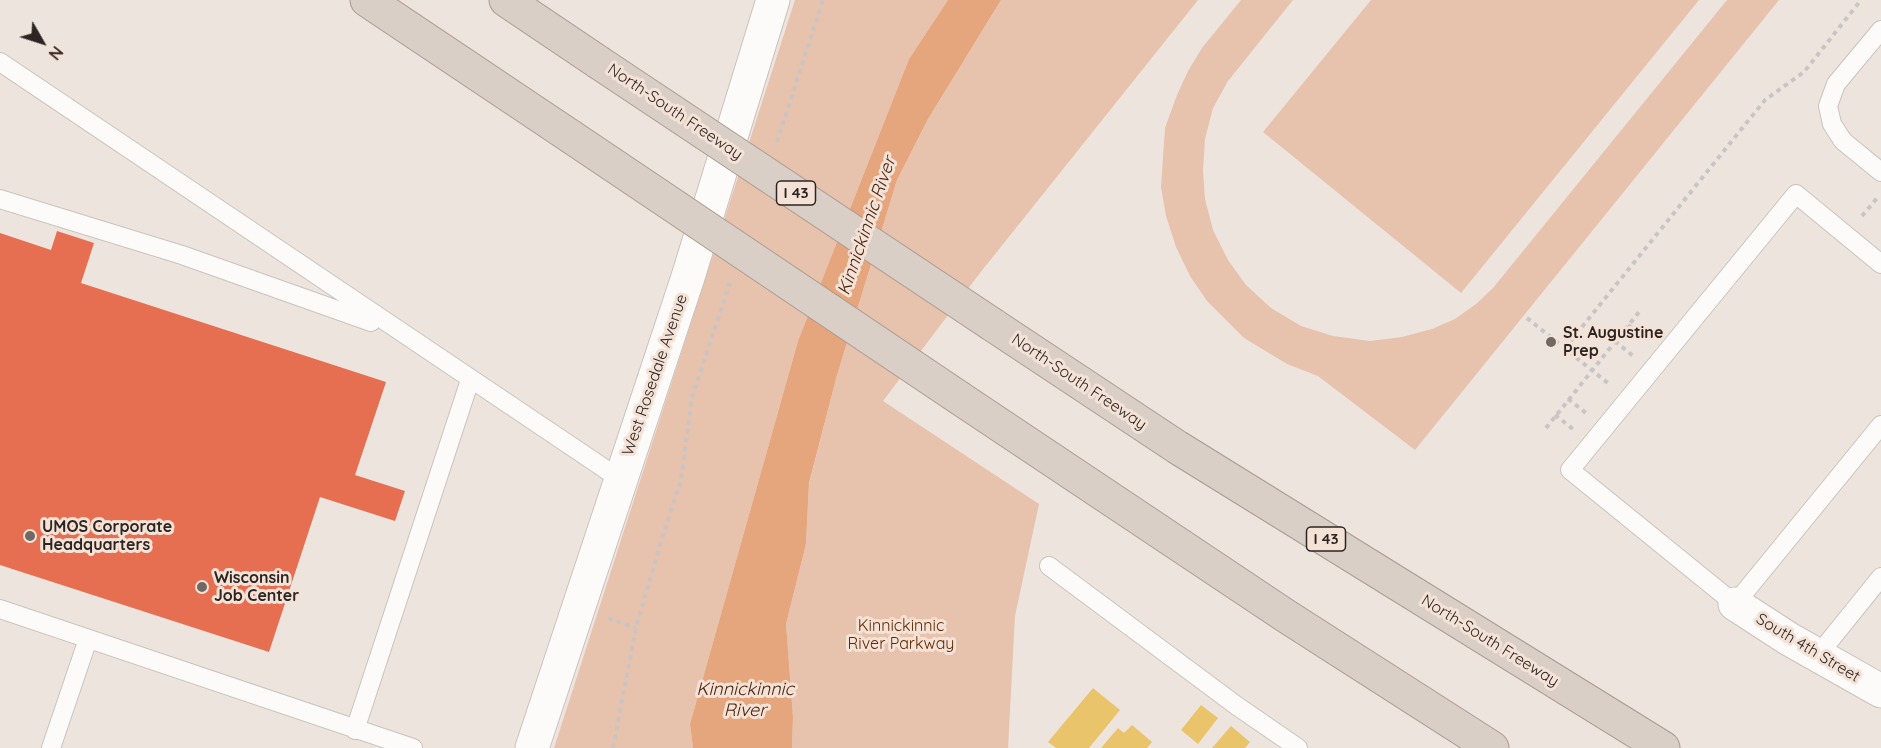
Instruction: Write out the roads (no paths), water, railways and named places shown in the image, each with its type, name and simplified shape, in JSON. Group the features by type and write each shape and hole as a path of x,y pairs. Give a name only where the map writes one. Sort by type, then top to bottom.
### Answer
{"highway":[{"path":"367,0 1286,616 1491,748"},
{"name":"North-South Freeway","path":"506,0 1178,447 1663,748"}],"street":[{"name":"West Rosedale Avenue","path":"532,748 688,277 773,0"},
{"name":"South 4th Street","path":"1735,604 1881,691"}],"lane":[{"path":"1881,30 1836,84 1828,106 1832,124 1843,141 1881,172"},
{"path":"0,62 620,479"},
{"path":"1881,264 1796,194 1570,470 1735,604 1881,425"},
{"path":"0,200 182,255 398,331"},
{"path":"355,730 470,380"},
{"path":"1049,566 1237,706 1298,748"},
{"path":"1818,655 1881,577"},
{"path":"0,609 412,748"},
{"path":"51,748 88,639"}],"water":[{"name":"Kinnickinnic River","path":"948,0 1001,0 928,119 897,180 837,375 809,483 806,544 786,624 793,717 792,748 693,748 690,724 798,341 909,59"}],"place":[{"name":"St. Augustine Prep","path":"1551,342"},
{"name":"UMOS Corporate Headquarters","path":"30,536"},
{"name":"Wisconsin Job Center","path":"202,587"}],"park label":[{"name":"Kinnickinnic River Parkway","path":"901,635"}]}
